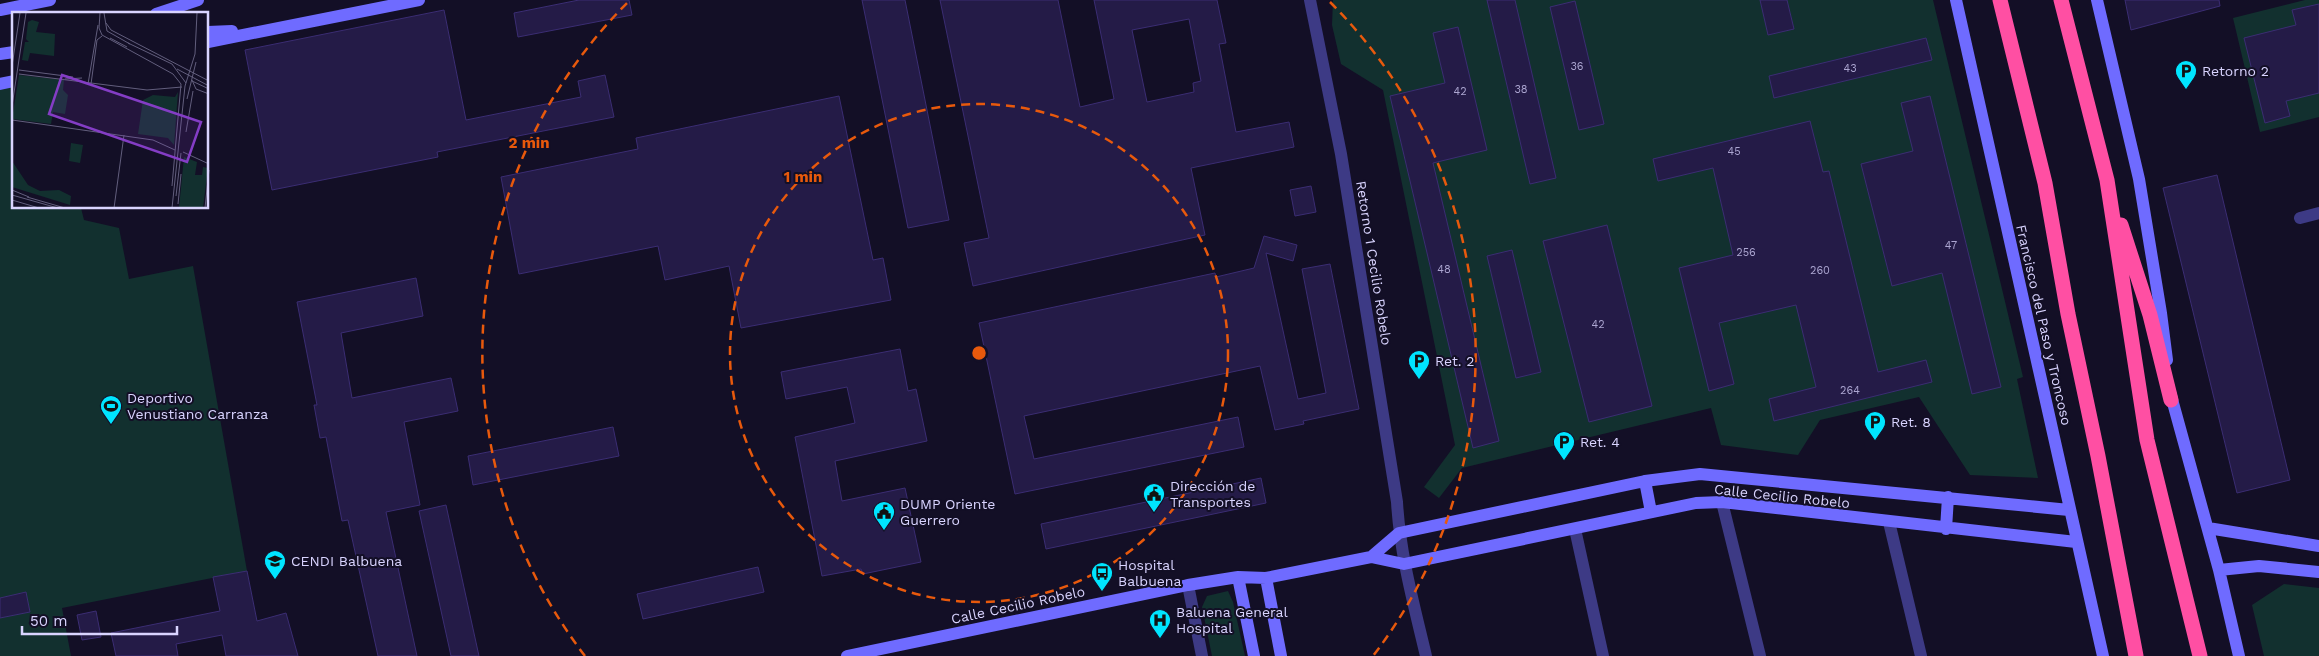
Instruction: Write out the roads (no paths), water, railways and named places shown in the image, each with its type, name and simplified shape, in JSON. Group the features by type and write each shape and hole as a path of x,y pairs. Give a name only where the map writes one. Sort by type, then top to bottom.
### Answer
{"highway":[{"name":"Francisco del Paso y Troncoso","path":"2000,0 2046,183 2068,314 2098,456 2136,656"},
{"path":"2061,0 2107,180 2148,440 2200,656"},
{"path":"2107,180 2150,315 2171,400"}],"street":[{"path":"0,10 50,0"},
{"path":"162,12 198,0"},
{"path":"351,0 354,13"},
{"path":"209,42 419,0"},
{"name":"Francisco del Paso y Troncoso","path":"1956,0 2103,656"},
{"path":"2097,0 2139,178 2161,313 2171,400 2208,528 2239,656"},
{"name":"Retorno 1 Cecilio Robelo","path":"1312,3 1344,174 1398,502 1399,533 1404,564 1426,656"},
{"path":"209,32 275,29"},
{"path":"2300,218 2319,213"},
{"name":"Calle Cecilio Robelo","path":"1371,557 1399,533 1645,481 1677,476 1717,475 2069,510"},
{"path":"1645,481 1650,512"},
{"path":"1946,529 1948,497"},
{"path":"1722,502 1760,656"},
{"name":"Calle Cecilio Robelo","path":"848,656 1188,585 1238,577 1266,578 1371,557 1404,564 1696,503 1722,502 1946,529 2076,542"},
{"path":"1889,522 1921,656"},
{"path":"2208,528 2319,546"},
{"path":"1575,529 1604,656"},
{"path":"2219,570 2259,566 2319,572"},
{"path":"1238,577 1254,656"},
{"path":"1266,578 1281,656"},
{"path":"1188,585 1202,656"}],"place":[{"name":"Retorno 2","path":"2186,90"},
{"name":"Ret. 2","path":"1419,380"},
{"name":"Deportivo Venustiano Carranza","path":"111,425"},
{"name":"Ret. 8","path":"1875,441"},
{"name":"Ret. 4","path":"1564,461"},
{"name":"Dirección de Transportes","path":"1154,513"},
{"name":"DUMP Oriente Guerrero","path":"884,531"},
{"name":"CENDI Balbuena","path":"275,580"},
{"name":"Hospital Balbuena","path":"1102,592"},
{"name":"Baluena General Hospital","path":"1160,639"}]}
